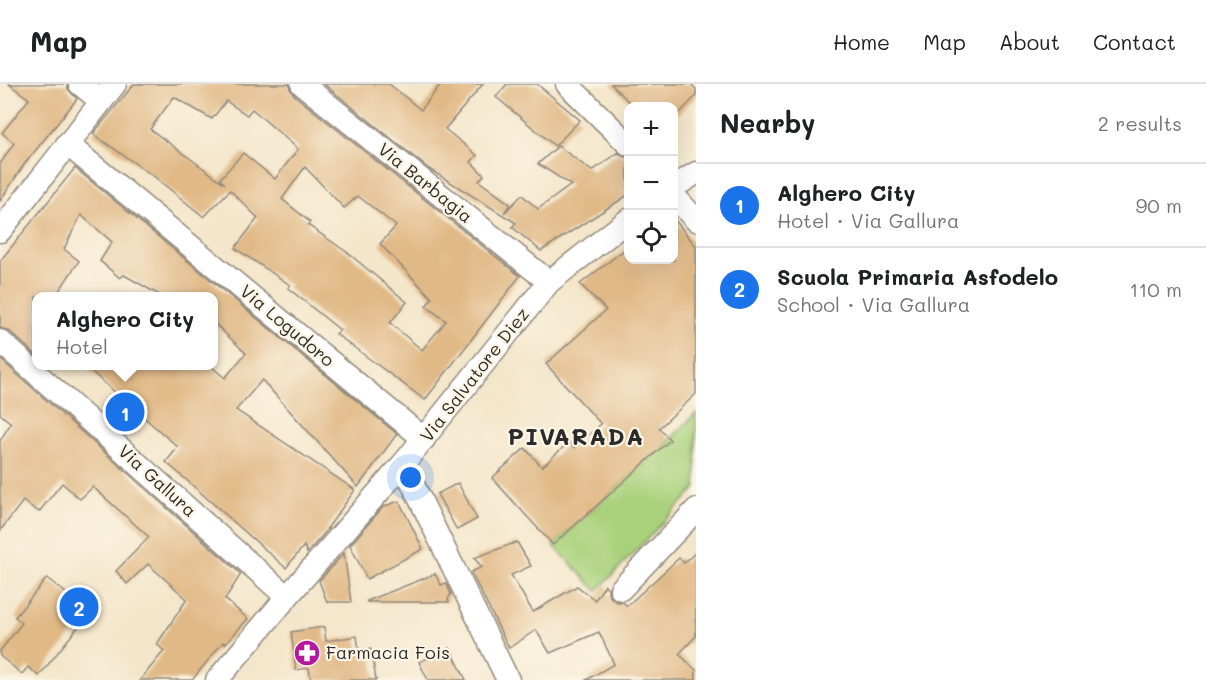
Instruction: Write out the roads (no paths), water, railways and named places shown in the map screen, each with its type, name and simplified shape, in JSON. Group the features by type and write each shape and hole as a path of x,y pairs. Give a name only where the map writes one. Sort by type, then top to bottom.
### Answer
{"street":[{"path":"0,231 108,92 80,84"},
{"name":"Via Barbagia","path":"302,84 549,282"},
{"path":"567,84 624,140"},
{"name":"Via Logudoro","path":"67,144 424,439"},
{"path":"678,184 696,173"},
{"path":"678,200 696,220"},
{"name":"Via Salvatore Diez","path":"217,680 403,465 549,282 624,223"},
{"name":"Via Gallura","path":"0,341 32,370"},
{"name":"Via Gallura","path":"33,370 287,597"},
{"path":"403,465 508,680"},
{"path":"621,589 696,510"}],"place":[{"name":"Alghero City","path":"125,412"},
{"name":"Scuola Primaria Asfodelo","path":"79,607"},
{"name":"Farmacia Fois","path":"307,653"}],"district":[{"name":"PIVARADA","path":"576,437"}]}
